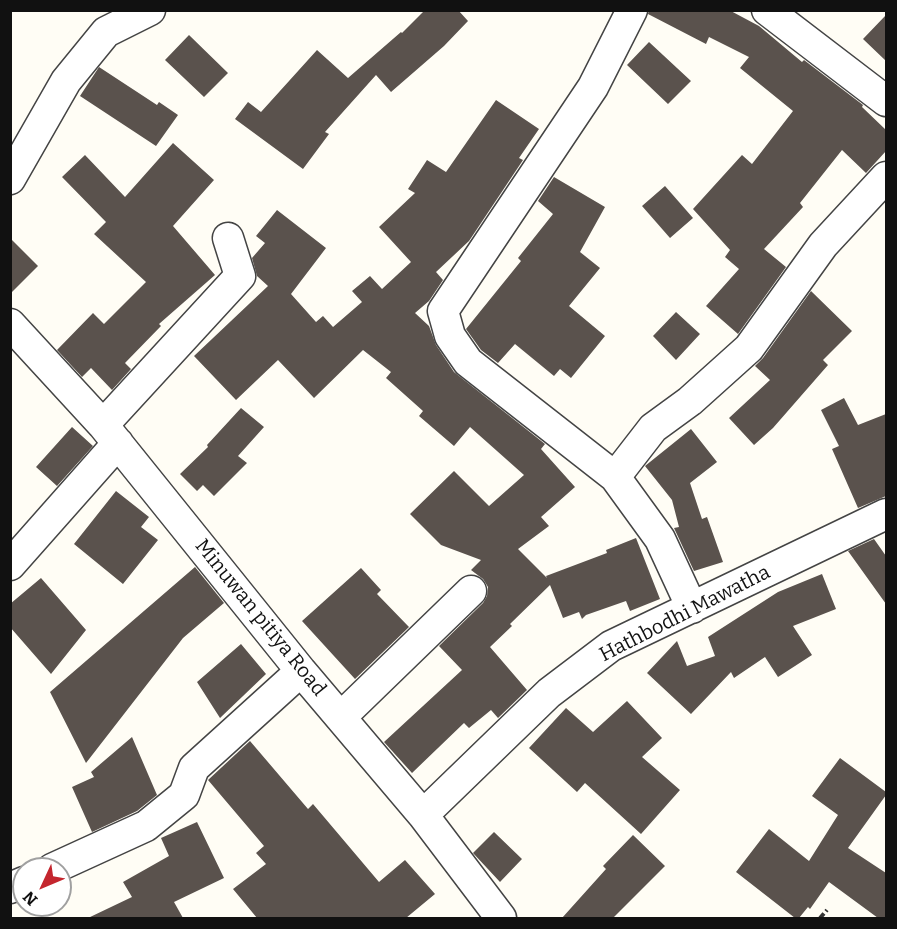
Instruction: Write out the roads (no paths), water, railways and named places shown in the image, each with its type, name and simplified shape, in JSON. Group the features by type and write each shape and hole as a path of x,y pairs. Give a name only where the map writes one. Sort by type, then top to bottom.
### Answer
{"street":[{"path":"10,179 66,81 106,32 150,10"},
{"path":"632,10 593,87 443,310 450,336 468,362 615,477 660,539 692,608"},
{"path":"767,10 886,101"},
{"path":"615,477 653,428 690,401 749,348 823,245 886,177"},
{"path":"10,565 110,434 240,276 228,238"},
{"name":"Minuwan pitiya Road","path":"10,324 110,434 302,671 423,815 501,918"},
{"name":"Hathbodhi Mawatha","path":"423,815 549,693 611,646 886,514"},
{"path":"341,717 471,591"},
{"path":"72,860 146,826 184,795 194,768 302,671"}]}
